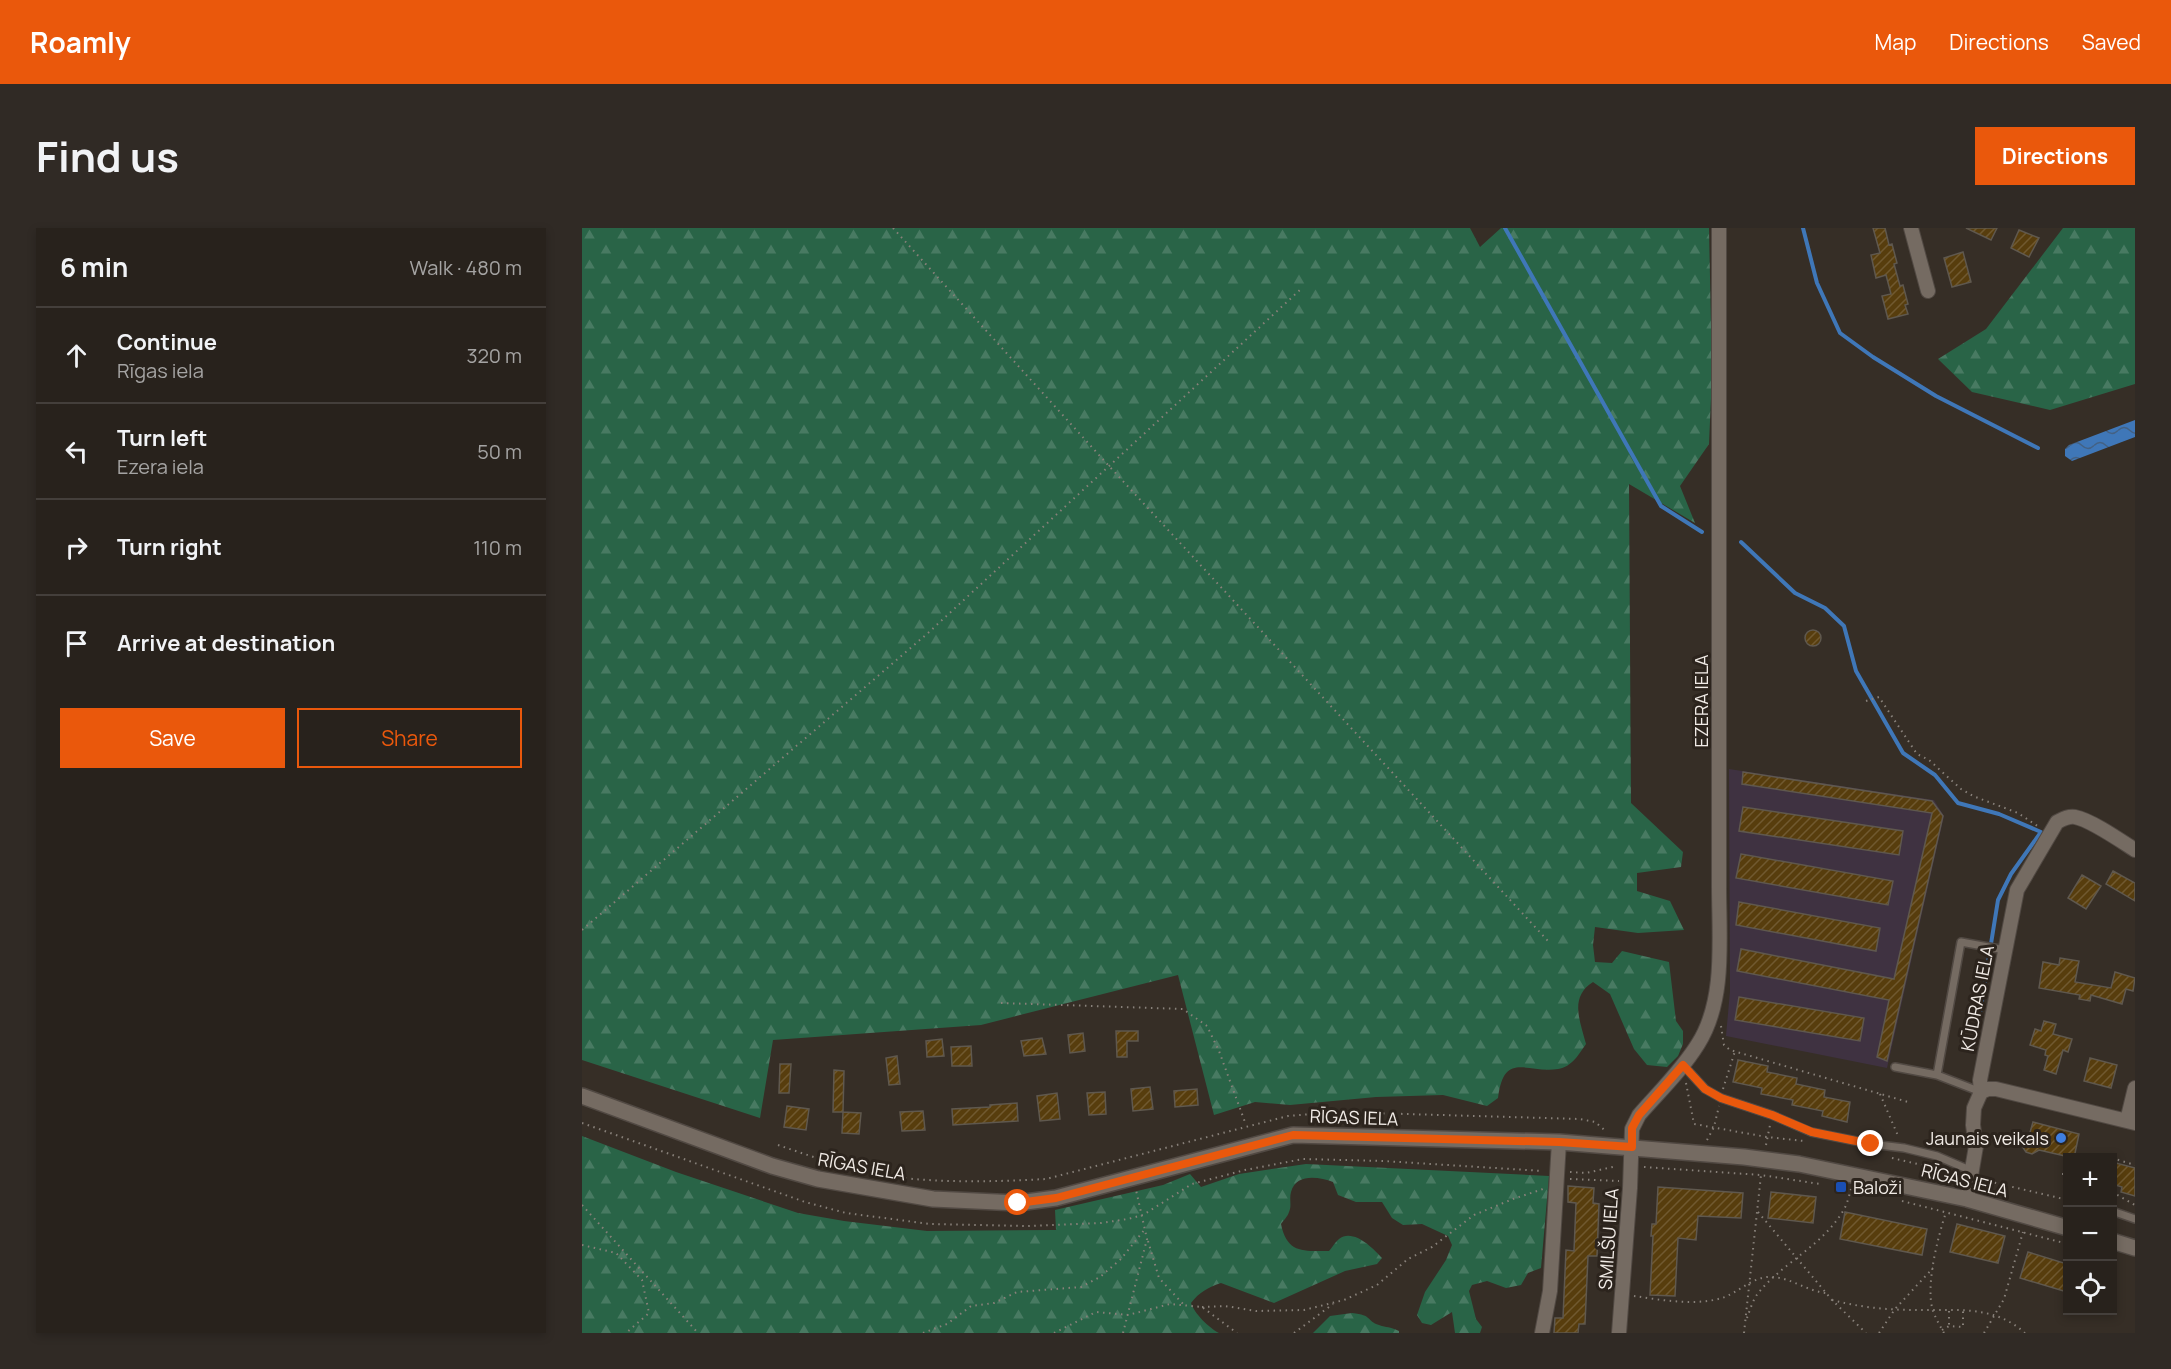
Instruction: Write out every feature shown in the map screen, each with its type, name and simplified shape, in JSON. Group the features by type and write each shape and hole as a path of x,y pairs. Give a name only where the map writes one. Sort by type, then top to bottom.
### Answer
{"main road":[{"name":"RĪGAS IELA","path":"582,1096 772,1166 818,1179 933,1199 1018,1203 1056,1198 1293,1135 1559,1142 1789,1163 1966,1199 2063,1227"},
{"path":"2117,1243 2135,1248"}],"street":[{"name":"EZERA IELA","path":"1627,1147 1632,1128 1639,1115 1699,1043 1708,1023 1717,982 1719,228"},
{"path":"1911,228 1928,291"},
{"name":"KŪDRAS IELA","path":"1966,1199 1976,1146 1973,1125 1974,1108 1981,1092 1980,1080 2017,890 2057,822 2066,817 2086,821 2135,850"},
{"path":"1981,1092 1996,1089 2131,1122 2135,1088"},
{"path":"1542,1333 1550,1290 1559,1142"},
{"name":"SMILŠU IELA","path":"1619,1333 1631,1166 1627,1147"}],"lane":[{"path":"1937,1075 1961,942 2005,950"},
{"path":"1683,1065 1705,1089 1721,1098 1772,1115 1812,1132 1937,1156 1972,1171"},
{"path":"1895,1066 1937,1075 1981,1092"},
{"path":"2117,1213 2135,1219"}],"path":[{"path":"893,228 1109,466 1548,941"},
{"path":"582,930 928,633 1301,290"},
{"path":"1866,701 1879,698 1917,754 1929,760 1960,789 1972,796 2018,813 2050,833"},
{"path":"1001,1003 1183,1009 1207,1026 1219,1051 1246,1125"},
{"path":"1721,1019 1723,1042 1730,1050 1908,1102"},
{"path":"1880,1094 1904,1148"},
{"path":"778,1145 867,1172 906,1178 1015,1181 1046,1179 1246,1125 1288,1116 1336,1112 1580,1119 1595,1122 1627,1147"},
{"path":"2117,1160 2135,1164"},
{"path":"1631,1166 1761,1176 1830,1185"},
{"path":"1133,1176 1159,1278 1184,1305"},
{"path":"1744,1333 1761,1176"},
{"path":"1054,1333 1096,1312 1128,1315 1170,1304 1202,1307 1225,1306 1256,1311 1304,1310 1335,1302 1377,1285 1408,1259 1432,1247 1474,1215 1513,1199 1558,1181 1630,1182"},
{"path":"1746,1320 1757,1294 1820,1240 1844,1209 1851,1189 1857,1190"},
{"path":"2117,1195 2135,1205"},
{"path":"1894,1199 2063,1243"},
{"path":"582,1204 698,1333"},
{"path":"1757,1211 1832,1300 1866,1333"},
{"path":"1946,1212 1933,1268 1933,1310 1943,1331 1949,1326 1963,1327 1963,1310"},
{"path":"923,1333 947,1324 971,1306 994,1303 1017,1292 1081,1287 1100,1277 1121,1259 1146,1229"},
{"path":"1984,1333 2004,1299 2023,1232"},
{"path":"1123,1333 1148,1239"},
{"path":"582,1245 616,1253 642,1280 649,1313 626,1333"},
{"path":"1879,1333 1895,1309 1933,1268"},
{"path":"1622,1294 1703,1302 1722,1298 1764,1278 1775,1277 1815,1292 1826,1293"},
{"path":"1832,1300 1846,1304 1895,1309 1963,1310 1996,1315 2025,1333"},
{"path":"1294,1333 1335,1302"},
{"path":"1202,1307 1237,1333"},
{"path":"1949,1310 1949,1326"}],"shaded area":[{"path":"1729,769 1934,800 1944,816 1887,1068 1726,1036 1730,991"}],"green space":[{"path":"582,228 1470,228 1480,247 1501,228 1709,228 1712,375 1709,444 1680,486 1695,523 1629,484 1631,803 1683,852 1681,867 1637,873 1637,891 1670,901 1684,930 1638,933 1595,927 1593,945 1595,962 1612,963 1622,951 1669,962 1676,1021 1683,1031 1683,1044 1678,1056 1667,1067 1647,1065 1634,1049 1610,994 1593,982 1581,995 1579,1002 1579,1018 1586,1044 1575,1060 1558,1069 1519,1067 1511,1069 1501,1083 1498,1098 1487,1106 1443,1095 1376,1097 1290,1105 1255,1102 1214,1115 1178,975 981,1025 773,1040 760,1118 582,1060"},
{"path":"2063,228 2135,228 2135,384 2050,410 1972,392 1938,359 1986,329"},
{"path":"582,1136 676,1172 798,1213 927,1231 1056,1230 1055,1210 1163,1185 1190,1174 1201,1187 1239,1174 1306,1164 1549,1176 1541,1268 1528,1273 1521,1285 1506,1288 1487,1281 1472,1285 1469,1291 1476,1319 1482,1327 1480,1333 1455,1333 1452,1312 1431,1325 1422,1323 1417,1315 1425,1292 1446,1260 1452,1245 1448,1236 1422,1224 1403,1225 1392,1218 1382,1202 1356,1202 1338,1195 1333,1182 1309,1178 1303,1179 1294,1186 1291,1192 1290,1210 1281,1224 1292,1246 1304,1250 1329,1251 1339,1239 1350,1236 1362,1241 1382,1258 1377,1264 1345,1271 1274,1303 1221,1283 1212,1286 1191,1303 1202,1320 1219,1333 582,1333"},
{"path":"1352,1313 1363,1315 1382,1326 1396,1329 1399,1333 1313,1333 1330,1316"}],"water":[{"path":"2135,420 2135,437 2072,461 2065,456 2065,449 2069,445"}],"building":[{"path":"1873,228 1885,228 1889,245 1892,244 1897,263 1894,264 1900,286 1903,285 1908,314 1888,319 1882,296 1891,294 1886,275 1876,278 1871,255 1880,253"},
{"path":"1966,228 1997,228 1991,240"},
{"path":"2019,230 2039,238 2029,257 2011,248"},
{"path":"1963,252 1971,282 1952,287 1944,258"},
{"path":"1813,630 1819,632 1821,638 1819,644 1813,646 1807,644 1805,638 1807,632"},
{"path":"1743,772 1932,801 1943,816 1887,1061 1877,1057 1889,1000 1737,971 1741,949 1894,979 1932,813 1742,784"},
{"path":"1743,807 1903,831 1899,855 1739,831"},
{"path":"1741,854 1893,881 1888,905 1736,878"},
{"path":"2113,871 2135,883 2135,901 2106,884"},
{"path":"2082,875 2101,886 2086,909 2068,898"},
{"path":"1739,902 1880,928 1876,951 1736,925"},
{"path":"2060,958 2079,961 2075,982 2111,988 2115,972 2135,978 2133,991 2126,989 2122,1004 2091,995 2090,1001 2079,999 2080,995 2039,988 2043,962 2059,965"},
{"path":"1739,997 1864,1018 1860,1041 1735,1020"},
{"path":"2044,1021 2056,1024 2053,1034 2072,1039 2068,1052 2063,1050 2056,1074 2044,1070 2048,1056 2045,1055 2046,1050 2030,1045 2035,1029 2041,1031"},
{"path":"1116,1031 1138,1031 1138,1041 1127,1041 1127,1057 1117,1057"},
{"path":"1083,1033 1085,1051 1070,1053 1068,1035"},
{"path":"1042,1038 1046,1054 1024,1056 1021,1041"},
{"path":"942,1039 944,1056 927,1057 926,1041"},
{"path":"971,1046 972,1066 952,1066 951,1047"},
{"path":"897,1056 900,1084 889,1085 886,1058"},
{"path":"2090,1058 2117,1065 2111,1088 2084,1081"},
{"path":"1738,1060 1768,1066 1767,1072 1797,1078 1796,1084 1825,1090 1824,1097 1850,1102 1847,1122 1822,1116 1823,1111 1792,1105 1793,1100 1761,1094 1762,1088 1733,1082"},
{"path":"780,1064 791,1064 789,1093 779,1093"},
{"path":"834,1070 844,1071 843,1112 833,1112"},
{"path":"1150,1087 1153,1109 1133,1111 1131,1089"},
{"path":"1197,1089 1198,1105 1175,1107 1174,1091"},
{"path":"1105,1092 1106,1114 1089,1115 1087,1093"},
{"path":"1057,1093 1060,1119 1040,1121 1037,1096"},
{"path":"1017,1103 1018,1121 953,1125 952,1109"},
{"path":"787,1106 809,1109 806,1130 784,1127"},
{"path":"923,1111 925,1130 902,1131 900,1112"},
{"path":"843,1112 861,1113 859,1134 842,1133"},
{"path":"2033,1122 2079,1134 2075,1153 2063,1153 2063,1155 2039,1150 2032,1154 2026,1152 2022,1146 2024,1139 2029,1136"},
{"path":"2117,1163 2135,1168 2135,1196 2121,1192 2122,1187 2117,1186"},
{"path":"1568,1186 1594,1188 1593,1203 1599,1204 1597,1256 1588,1256 1585,1324 1579,1324 1578,1333 1554,1333 1555,1318 1563,1318 1566,1250 1574,1251 1576,1203 1568,1202"},
{"path":"1658,1187 1743,1193 1741,1218 1698,1216 1696,1240 1678,1238 1675,1296 1650,1295 1653,1236 1651,1236 1652,1224 1656,1224"},
{"path":"1771,1192 1816,1197 1813,1223 1768,1218"},
{"path":"1845,1212 1927,1229 1922,1255 1840,1239"},
{"path":"1957,1224 2005,1236 1998,1263 1950,1252"},
{"path":"2028,1252 2063,1263 2063,1291 2020,1278"}],"waterway":[{"path":"1505,228 1661,506 1702,532"},
{"path":"1803,228 1817,283 1840,333 1873,357 1936,396 2038,448"},
{"path":"1741,542 1795,593 1825,608 1844,626 1856,671 1903,753 1935,775 1958,803 1999,814 2041,832 2011,874 1998,900 1975,1044"}],"place":[{"name":"Jaunais veikals","path":"2061,1138"},
{"name":"Baloži","path":"1841,1187"}],"route":[{"path":"1018,1203 1056,1198 1138,1174 1293,1135 1559,1142 1632,1147 1632,1128 1639,1115 1683,1065 1705,1089 1721,1098 1772,1115 1812,1132 1871,1144"}]}
